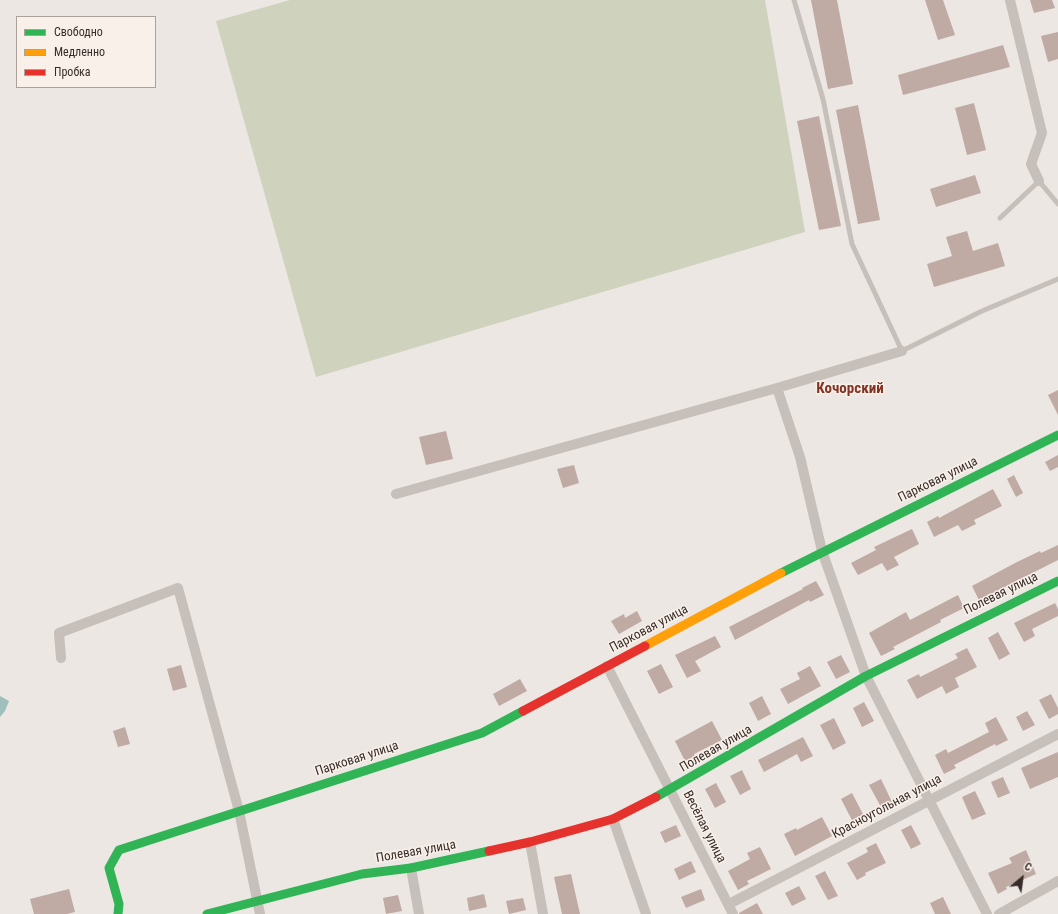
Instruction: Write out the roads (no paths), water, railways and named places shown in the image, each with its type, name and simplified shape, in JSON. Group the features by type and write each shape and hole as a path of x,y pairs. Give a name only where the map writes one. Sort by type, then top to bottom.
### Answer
{"street":[{"path":"1010,0 1042,133 1032,164 1039,181"},
{"path":"396,494 777,388 902,351"},
{"path":"777,388 800,457 822,551 866,676 987,914"},
{"name":"Парковая улица","path":"118,914 119,904 109,868 119,850 482,733 822,551 1058,435"},
{"name":"Полевая улица","path":"207,914 362,874 411,868 530,842 613,819 671,790 866,676 1058,580"},
{"path":"61,658 59,633 178,588 239,811 260,914"},
{"name":"Весёлая улица","path":"607,666 733,914"},
{"name":"Красноугольная улица","path":"729,904 1058,734"},
{"path":"613,819 646,914"},
{"path":"530,842 543,914"},
{"path":"411,868 419,914"},
{"path":"999,914 1058,881"}],"lane":[{"path":"794,0 823,99 852,244 902,351 982,311 1058,279"},
{"path":"1000,218 1039,181 1058,204"}],"water":[{"path":"0,696 9,701 5,711 0,717"}],"district":[{"name":"Кочорский","path":"850,389"}]}
